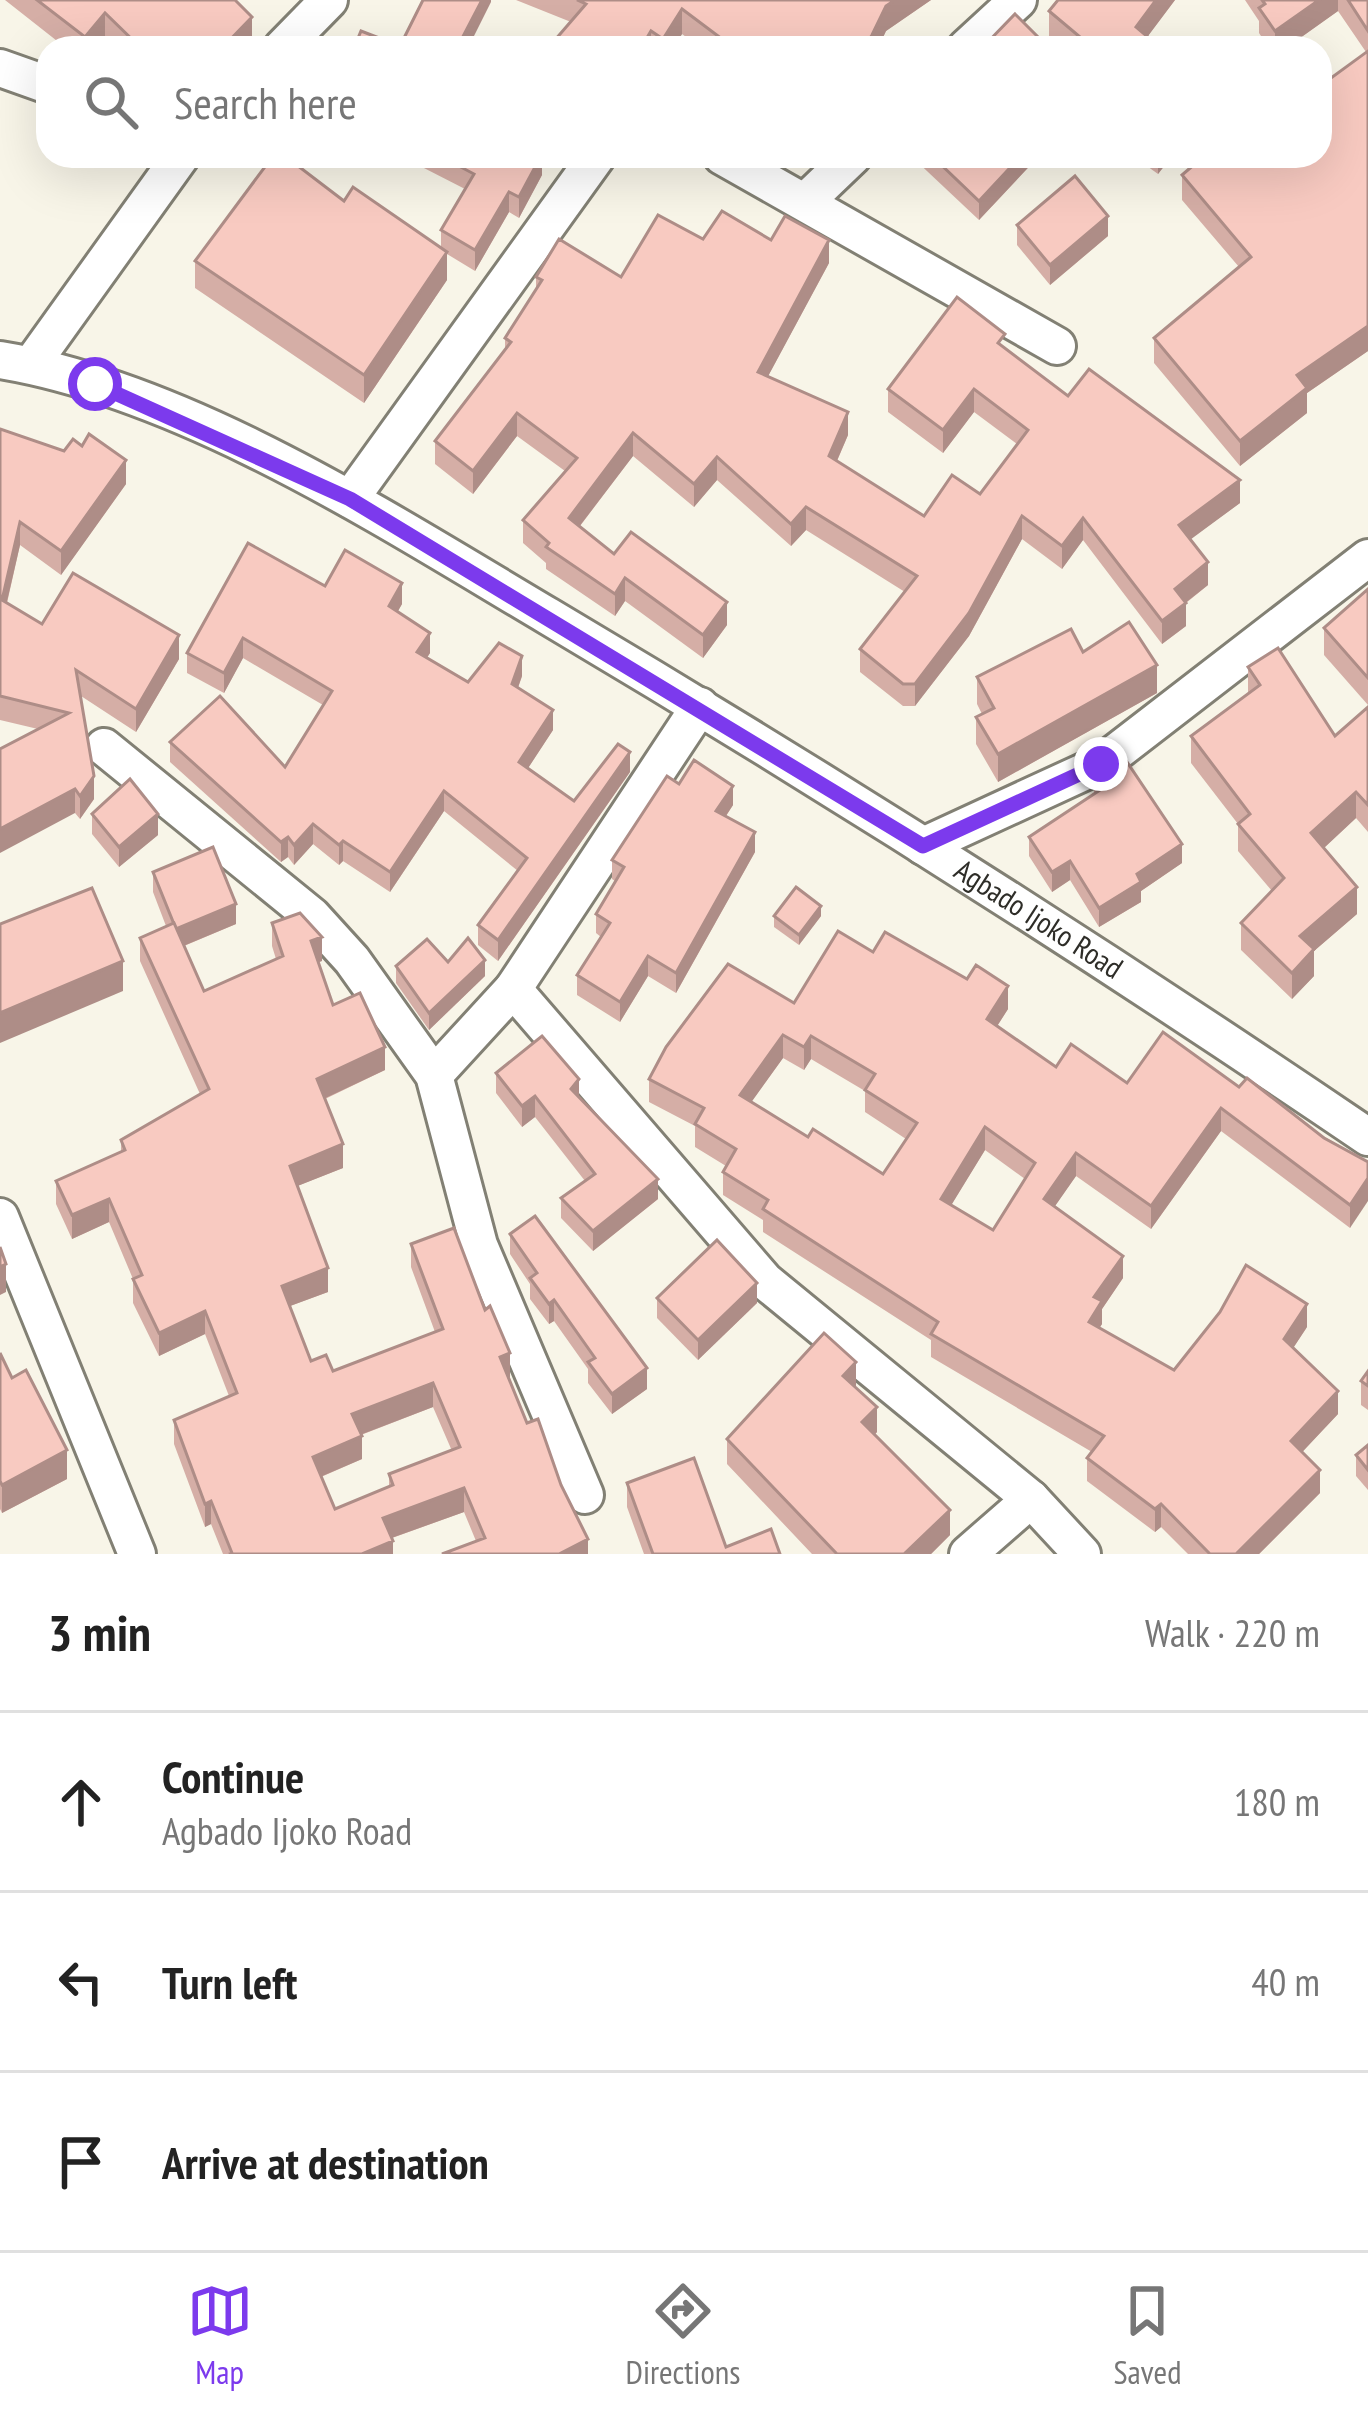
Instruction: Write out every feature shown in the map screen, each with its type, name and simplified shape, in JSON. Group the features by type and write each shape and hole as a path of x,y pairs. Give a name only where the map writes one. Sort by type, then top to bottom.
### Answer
{"street":[{"path":"294,36 329,0"},
{"path":"979,36 1018,0"},
{"path":"0,68 36,81"},
{"path":"15,363 172,168"},
{"path":"350,499 588,168"},
{"path":"744,168 1057,346"},
{"path":"805,202 840,168"},
{"name":"Agbado Ijoko Road","path":"15,363 143,401 350,499 700,706 1367,1134"},
{"path":"923,846 1101,764 1368,558"},
{"path":"434,1075 512,989 700,706"},
{"path":"104,747 312,916 352,960 434,1075 479,1245 585,1495"},
{"path":"512,989 765,1281 1031,1499 1082,1554"},
{"path":"0,1217 137,1554"},
{"path":"968,1554 1031,1499"}],"building":[{"path":"37,0 235,0 252,17 234,36 129,36 105,13 84,36"},
{"path":"423,0 482,0 463,36 405,36"},
{"path":"577,0 895,0 886,6 871,36 718,36 682,9 665,36 651,31 648,36 558,36 586,4"},
{"path":"1058,0 1156,0 1136,27 1147,36 1079,36 1049,11"},
{"path":"1262,0 1319,0 1275,31 1259,8 1265,4"},
{"path":"1348,0 1368,0 1368,31"},
{"path":"1015,14 1037,36 994,36"},
{"path":"1368,51 1368,326 1297,375 1307,388 1240,441 1154,338 1251,257 1182,175 1190,168 1332,168 1332,77"},
{"path":"264,168 301,168 344,201 353,187 447,252 364,375 195,261"},
{"path":"463,168 535,168 519,197 509,192 475,250 441,230 474,174"},
{"path":"945,168 1010,168 979,201"},
{"path":"1075,176 1108,216 1050,265 1017,225"},
{"path":"722,211 771,240 785,216 829,240 758,372 848,412 829,456 924,516 952,475 980,494 1028,430 974,389 943,430 888,389 957,297 1005,334 998,343 1068,396 1089,369 1240,480 1179,525 1208,562 1175,589 1186,603 1162,621 1083,518 1062,546 1022,516 969,613 915,684 903,684 860,649 917,576 806,507 791,524 717,457 694,484 633,433 569,518 614,554 631,532 727,602 703,635 625,578 615,594 546,547 549,543 523,520 577,458 517,413 473,471 435,441 511,342 505,338 542,280 536,277 559,239 621,277 658,215 703,239"},
{"path":"0,429 64,451 73,439 82,446 89,434 126,460 61,551 20,522 2,600 42,624 73,573 179,635 136,709 76,670 94,776 80,796 75,789 0,829 0,749 69,713 0,696"},
{"path":"248,543 325,586 345,550 402,583 389,606 430,633 417,652 468,682 499,643 522,656 512,684 553,710 519,762 574,801 618,744 630,752 498,940 478,925 527,858 444,791 390,872 343,841 339,845 313,824 294,845 288,837 281,842 170,742 220,696 285,767 332,691 243,638 224,673 187,653"},
{"path":"1368,589 1368,678 1324,628"},
{"path":"1129,622 1157,665 998,754 976,717 994,708 977,677 1071,629 1083,652"},
{"path":"1278,648 1335,736 1368,707 1368,805 1356,792 1311,833 1357,887 1300,936 1314,949 1292,973 1241,923 1284,878 1238,824 1250,814 1191,736 1260,685 1248,667"},
{"path":"1123,756 1182,844 1137,874 1141,882 1099,908 1070,861 1052,872 1029,837 1103,788 1094,773"},
{"path":"694,760 733,786 716,811 755,832 676,973 648,956 620,1002 577,975 610,923 596,914 624,867 612,860 667,776 679,784"},
{"path":"130,779 158,814 119,847 92,814"},
{"path":"213,847 236,904 176,929 153,872"},
{"path":"796,887 821,906 799,935 774,916"},
{"path":"92,888 123,961 0,1013 0,924"},
{"path":"300,913 322,937 311,941 333,1005 360,993 385,1047 317,1079 343,1144 290,1166 328,1268 282,1286 311,1361 326,1355 333,1371 443,1329 411,1244 454,1228 485,1310 490,1306 510,1353 500,1357 527,1423 538,1419 561,1485 588,1539 559,1554 442,1554 485,1538 464,1488 383,1518 393,1541 362,1554 229,1554 174,1420 237,1393 205,1311 159,1333 133,1279 142,1275 109,1199 72,1215 56,1181 125,1150 121,1140 209,1089 140,938 174,923 204,991 283,956 272,923","holes":["433,1383 460,1447 389,1474 393,1485 335,1509 313,1457 362,1436 352,1414"]},
{"path":"838,931 873,952 885,932 967,979 976,965 1008,986 987,1019 1056,1067 1071,1044 1127,1083 1163,1032 1239,1087 1247,1078 1324,1138 1368,1162 1368,1178 1350,1205 1221,1108 1151,1206 1076,1153 1044,1199 1123,1256 1094,1297 1102,1301 1089,1322 1174,1370 1220,1312 1246,1265 1307,1304 1284,1339 1338,1391 1291,1441 1320,1470 1236,1554 1210,1554 1161,1504 1155,1509 1087,1458 1104,1436 931,1334 938,1322 763,1209 768,1200 723,1172 736,1149 695,1124 704,1108 649,1079 666,1047 728,964 794,1003","holes":["783,1035 804,1047 811,1036 875,1074 865,1090 917,1123 883,1174 813,1129 808,1137 740,1095","985,1127 1035,1163 993,1230 941,1199"]},
{"path":"468,938 485,960 429,1013 396,966 427,939 448,962"},
{"path":"542,1036 579,1079 571,1089 658,1179 593,1231 561,1198 595,1174 535,1096 522,1106 496,1073"},
{"path":"535,1216 647,1368 612,1394 588,1362 595,1358 554,1300 549,1304 530,1278 537,1273 510,1234"},
{"path":"717,1240 757,1283 698,1340 657,1298"},
{"path":"824,1333 856,1362 843,1376 877,1407 862,1422 950,1510 904,1554 837,1554 727,1439"},
{"path":"0,1353 12,1378 26,1370 67,1450 2,1485 0,1481"},
{"path":"1368,1445 1368,1470 1356,1455"},
{"path":"694,1458 726,1547 771,1529 780,1554 653,1554 627,1483"}],"route":[{"path":"95,384 143,401 350,499 700,706 923,846 1101,764"}]}
